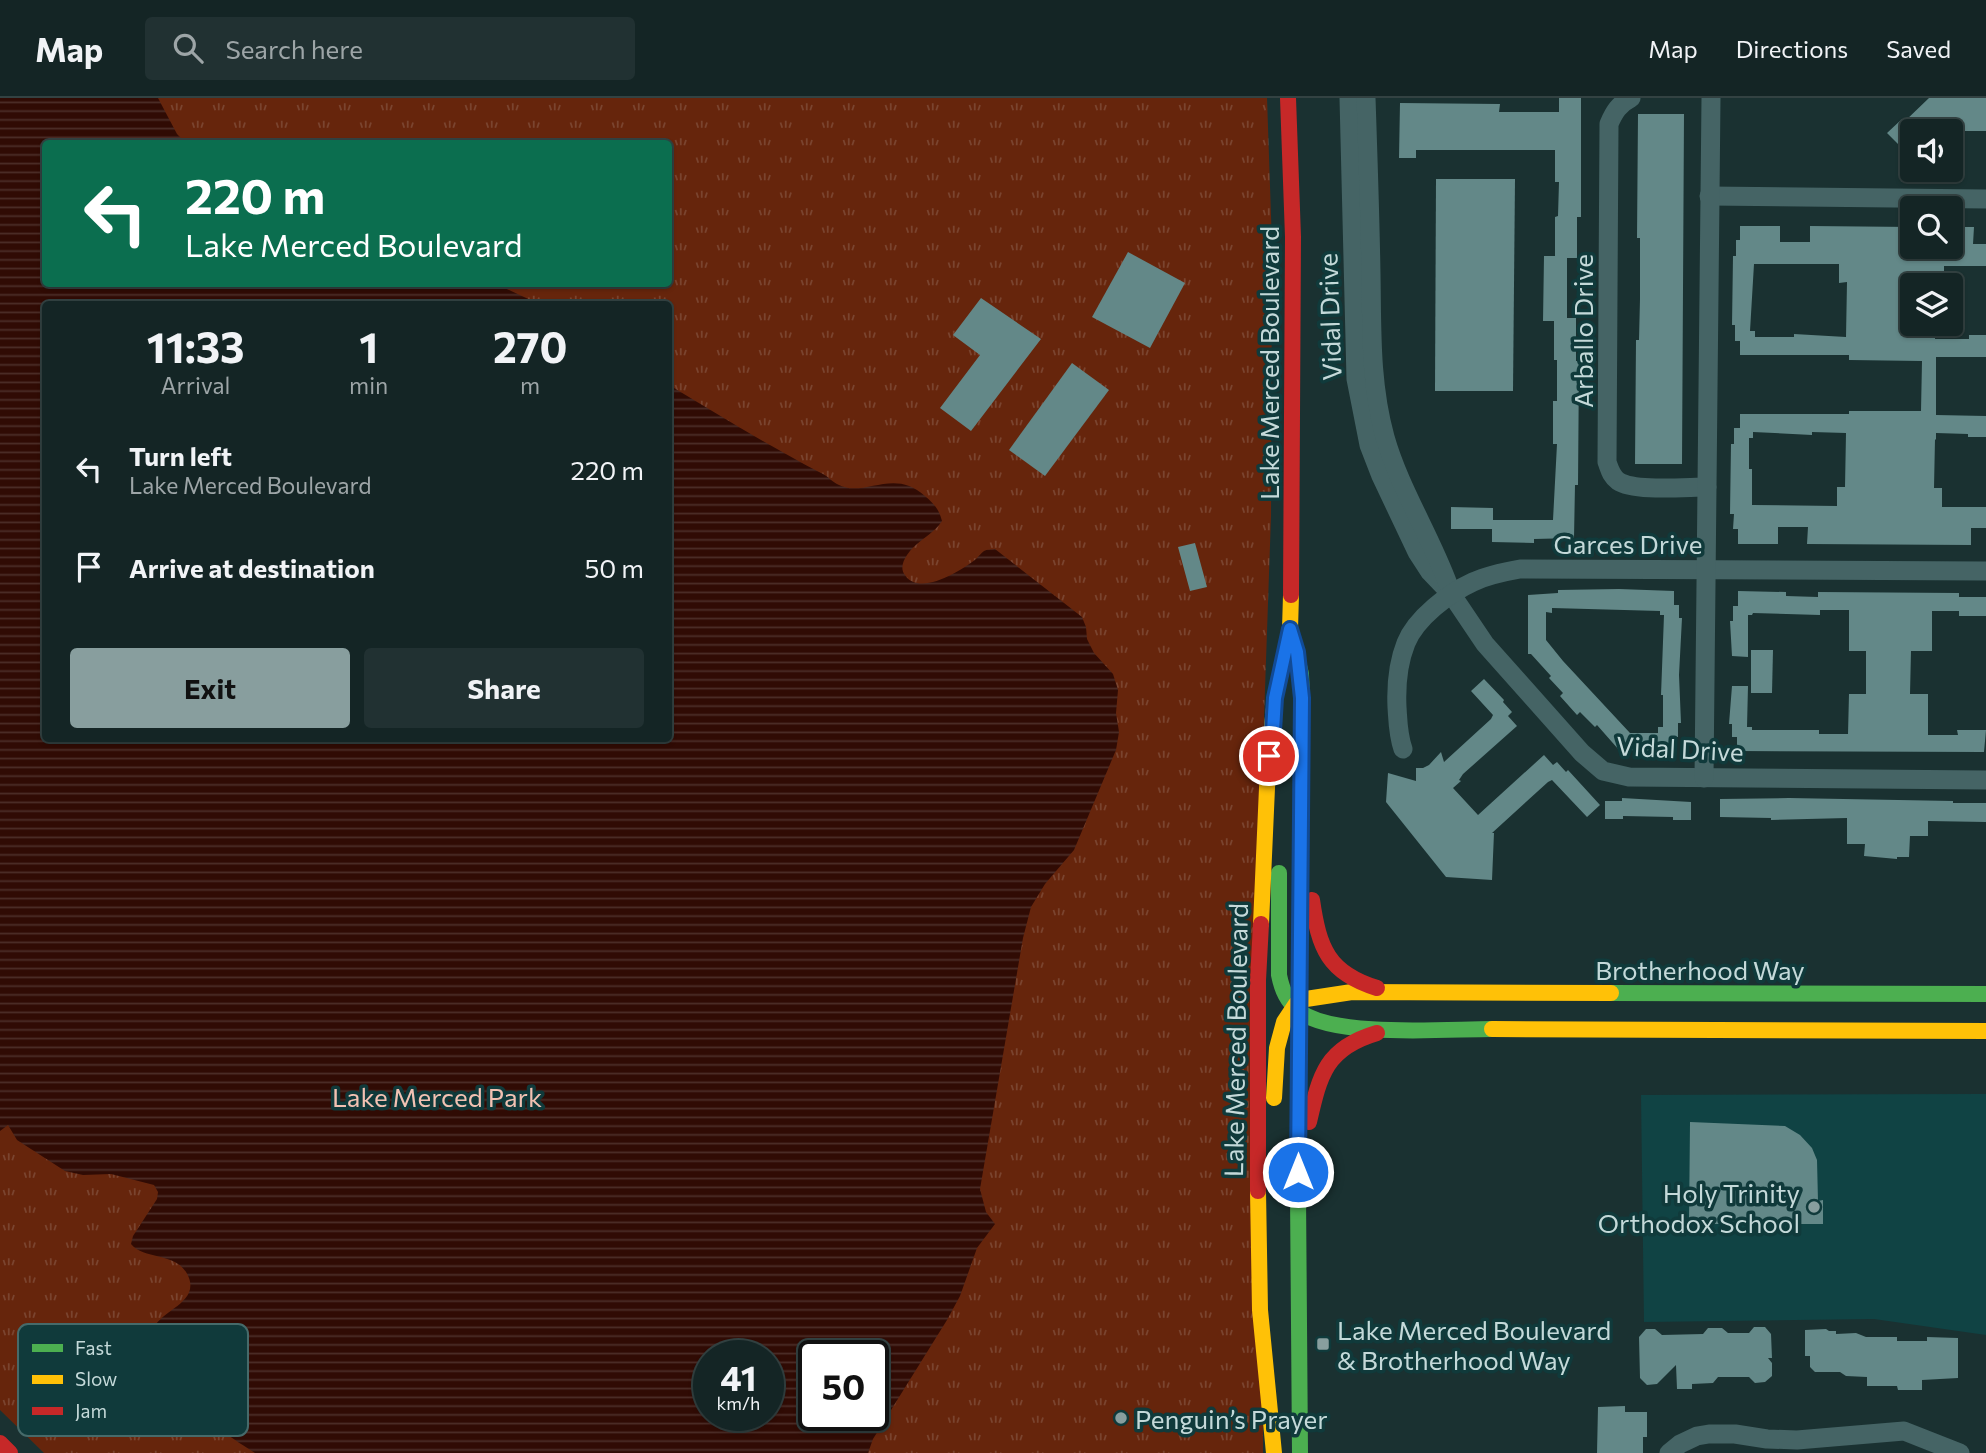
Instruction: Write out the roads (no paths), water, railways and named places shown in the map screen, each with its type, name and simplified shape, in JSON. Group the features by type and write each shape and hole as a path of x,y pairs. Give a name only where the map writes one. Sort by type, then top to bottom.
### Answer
{"main road":[{"name":"Lake Merced Boulevard","path":"1274,1453 1259,1280 1256,1098 1266,779 1275,698 1290,629 1293,237 1288,98"},
{"name":"Lake Merced Boulevard","path":"1290,629 1297,652 1301,686 1297,1007 1300,1453"},
{"path":"1273,731 1280,772 1279,975 1282,991 1297,1007 1331,1024 1414,1029 1986,1031"},
{"path":"1300,794 1316,929 1322,948 1333,965 1350,979 1374,988 1413,992"},
{"path":"1274,1453 1274,1079 1282,1031 1297,1007 1313,997 1340,993 1413,992"},
{"name":"Brotherhood Way","path":"1413,992 1986,994"},
{"path":"1298,1172 1319,1079 1331,1058 1362,1037 1414,1029"},
{"path":"0,1443 10,1453"}],"street":[{"name":"Vidal Drive","path":"1349,98 1354,348 1361,414 1369,445 1417,552 1430,572 1452,595 1485,645 1582,753 1603,771 1629,777 1986,780"},
{"name":"Vidal Drive","path":"1366,98 1371,348 1378,410 1397,469 1433,545 1452,595"},
{"name":"Arballo Drive","path":"1631,98 1614,112 1609,124 1607,462 1611,474 1619,482 1632,486 1707,487"},
{"path":"1704,778 1711,98"},
{"path":"1709,197 1986,199"},
{"name":"Garces Drive","path":"1403,749 1398,733 1396,692 1399,667 1407,640 1424,616 1471,582 1494,573 1520,569 1986,572"},
{"path":"1669,1453 1679,1444 1709,1434 1797,1440 1904,1431 1960,1453"}],"place":[{"name":"Holy Trinity Orthodox School","path":"1814,1207"},
{"name":"Lake Merced Boulevard & Brotherhood Way","path":"1323,1344"},
{"name":"Penguin’s Prayer","path":"1121,1418"}],"park label":[{"name":"Lake Merced Park","path":"437,1096"}]}
